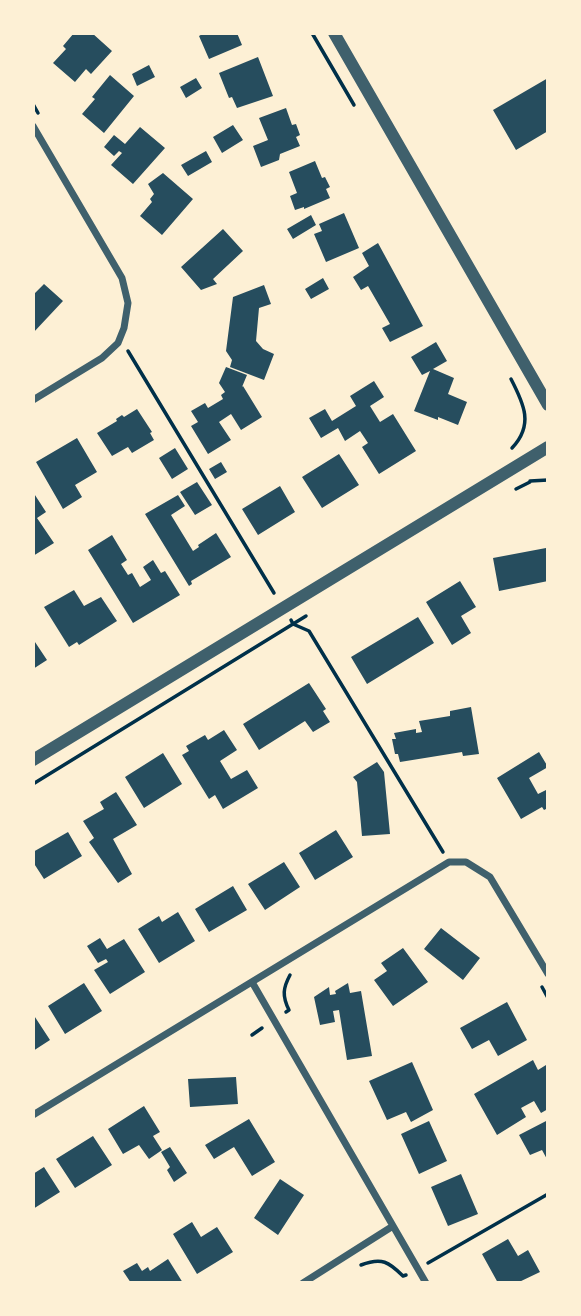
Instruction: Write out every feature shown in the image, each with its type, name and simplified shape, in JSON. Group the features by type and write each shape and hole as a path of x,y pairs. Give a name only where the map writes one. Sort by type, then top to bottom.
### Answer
{"street":[{"path":"334,33 548,405"},
{"path":"33,126 122,278 128,303 124,328 118,343 102,358 33,400"},
{"path":"33,760 548,447"},
{"path":"33,1115 449,862 466,862 490,877 548,974"},
{"path":"251,982 426,1283"},
{"path":"303,1283 393,1226"}],"path":[{"path":"312,33 354,105"},
{"path":"130,353 293,624 309,631 449,862"},
{"path":"506,369 524,404 526,416 526,426 521,437 510,450 530,482 548,480"},
{"path":"33,784 293,624"},
{"path":"253,1035 289,1010 284,1000 284,987 291,972"},
{"path":"357,1267 378,1260 391,1264 403,1276 548,1194"}],"building":[{"path":"74,33 92,33 112,51 91,74 86,69 75,82 53,63 66,49 63,46"},
{"path":"204,33 237,33 242,45 209,59 199,36"},
{"path":"258,57 273,96 237,108 232,97 229,98 219,73"},
{"path":"149,65 155,77 137,86 132,74"},
{"path":"110,75 134,96 104,133 82,114"},
{"path":"196,78 202,88 186,98 180,87"},
{"path":"548,78 548,131 516,150 493,110"},
{"path":"286,108 292,125 296,124 300,135 296,137 300,146 280,154 279,160 261,167 253,146 268,140 259,118"},
{"path":"233,125 243,140 222,153 213,137"},
{"path":"140,127 165,148 133,184 111,165 122,153 119,151 114,156 104,147 114,135 125,144"},
{"path":"206,151 212,162 188,176 181,165"},
{"path":"315,161 322,178 325,177 330,187 326,189 330,198 295,210 290,196 297,193 289,172"},
{"path":"163,173 193,199 162,235 140,216 152,202 150,199 154,194 148,184"},
{"path":"344,213 359,248 326,262 314,234 322,231 319,224"},
{"path":"311,215 316,225 293,239 287,229"},
{"path":"223,229 243,251 213,279 217,284 201,290 181,267"},
{"path":"378,243 423,326 390,342 382,328 390,324 368,286 361,290 353,277 369,266 362,253"},
{"path":"323,278 329,289 311,299 305,289"},
{"path":"44,284 63,301 33,333 33,295"},
{"path":"264,285 271,304 259,308 256,341 263,349 274,354 264,380 230,367 232,360 226,351 233,297"},
{"path":"436,342 447,361 433,369 454,378 448,394 467,402 458,425 414,411 430,371 422,375 411,357"},
{"path":"226,367 247,375 242,387 262,417 241,430 231,414 219,422 231,440 208,454 191,426 198,422 191,411 205,403 208,408 223,399 221,395 225,392 219,383"},
{"path":"374,381 384,397 370,406 380,422 393,414 416,451 379,474 362,447 368,443 360,431 345,441 338,428 321,438 309,418 325,409 332,421 356,406 350,396"},
{"path":"137,409 154,440 132,453 128,447 112,456 97,433 122,415 124,417"},
{"path":"77,438 97,472 75,485 82,497 63,509 36,462"},
{"path":"175,448 188,469 172,479 159,458"},
{"path":"339,454 359,485 322,508 302,477"},
{"path":"221,462 227,472 215,479 209,469"},
{"path":"197,482 212,505 195,515 180,492"},
{"path":"280,486 295,512 258,535 242,509"},
{"path":"33,492 46,512 37,518 54,543 33,556"},
{"path":"178,495 185,506 171,515 193,551 216,533 231,557 191,581 189,586 145,514"},
{"path":"112,535 127,560 121,564 128,575 132,573 140,587 151,580 143,567 153,560 161,573 165,571 180,595 133,623 88,550"},
{"path":"546,548 548,581 499,591 493,558"},
{"path":"460,581 476,607 461,616 471,633 452,645 426,602"},
{"path":"74,590 84,606 101,597 117,621 79,645 77,642 69,647 44,607"},
{"path":"418,617 434,643 367,684 351,657"},
{"path":"33,639 47,660 33,669"},
{"path":"309,683 326,709 323,711 330,722 313,732 305,721 259,750 243,724"},
{"path":"471,707 479,754 463,756 462,752 400,762 398,754 395,754 392,739 396,739 394,733 416,729 416,733 422,732 419,721 450,716 450,711"},
{"path":"224,730 237,750 220,761 231,779 247,770 258,788 223,809 215,795 209,799 182,755 189,751 186,746 205,735 208,740"},
{"path":"539,752 548,767 529,778 538,794 548,789 548,808 544,810 542,807 521,819 497,778"},
{"path":"163,753 182,784 144,808 125,777"},
{"path":"377,762 384,772 390,834 362,836 357,782 353,777"},
{"path":"116,792 137,825 113,839 132,874 118,883 89,842 94,838 83,821 104,809 100,802"},
{"path":"336,830 353,857 315,880 299,853"},
{"path":"68,832 82,856 44,879 33,862 33,852"},
{"path":"284,862 300,887 265,910 248,884"},
{"path":"233,886 247,910 209,932 195,909"},
{"path":"178,912 195,941 159,963 138,929 159,916 162,922"},
{"path":"441,928 480,958 463,980 424,949"},
{"path":"100,938 107,949 124,939 145,972 110,994 94,970 108,962 106,959 98,963 87,946"},
{"path":"403,948 428,982 393,1006 374,980 387,971 381,963"},
{"path":"84,983 102,1011 65,1034 48,1006"},
{"path":"348,983 350,993 361,991 372,1056 347,1060 339,1010 333,1011 335,1022 320,1025 314,997 329,987 330,995 336,994 335,991"},
{"path":"507,1002 527,1040 498,1056 489,1040 472,1049 460,1028"},
{"path":"33,1014 50,1040 33,1051"},
{"path":"533,1060 538,1070 546,1065 548,1069 548,1109 541,1113 534,1101 521,1108 526,1117 497,1135 474,1094"},
{"path":"412,1062 433,1110 411,1122 406,1112 387,1120 369,1081"},
{"path":"236,1077 238,1104 190,1107 188,1079"},
{"path":"144,1106 160,1132 153,1136 162,1150 149,1159 139,1145 123,1154 108,1129"},
{"path":"249,1119 275,1162 252,1176 234,1147 214,1159 205,1145"},
{"path":"548,1120 548,1161 542,1150 530,1155 519,1135"},
{"path":"429,1121 447,1161 419,1174 401,1134"},
{"path":"93,1136 112,1165 75,1188 56,1159"},
{"path":"170,1147 187,1173 174,1182 167,1170 170,1167 161,1152"},
{"path":"44,1167 60,1192 33,1209 33,1174"},
{"path":"461,1174 478,1214 448,1226 431,1187"},
{"path":"280,1179 304,1195 278,1235 254,1218"},
{"path":"192,1222 201,1237 217,1227 233,1252 197,1274 173,1234"},
{"path":"508,1239 518,1256 528,1250 540,1272 517,1283 498,1283 482,1254"},
{"path":"168,1259 183,1283 131,1283 123,1271 137,1263 142,1271 148,1267 150,1271"}]}
